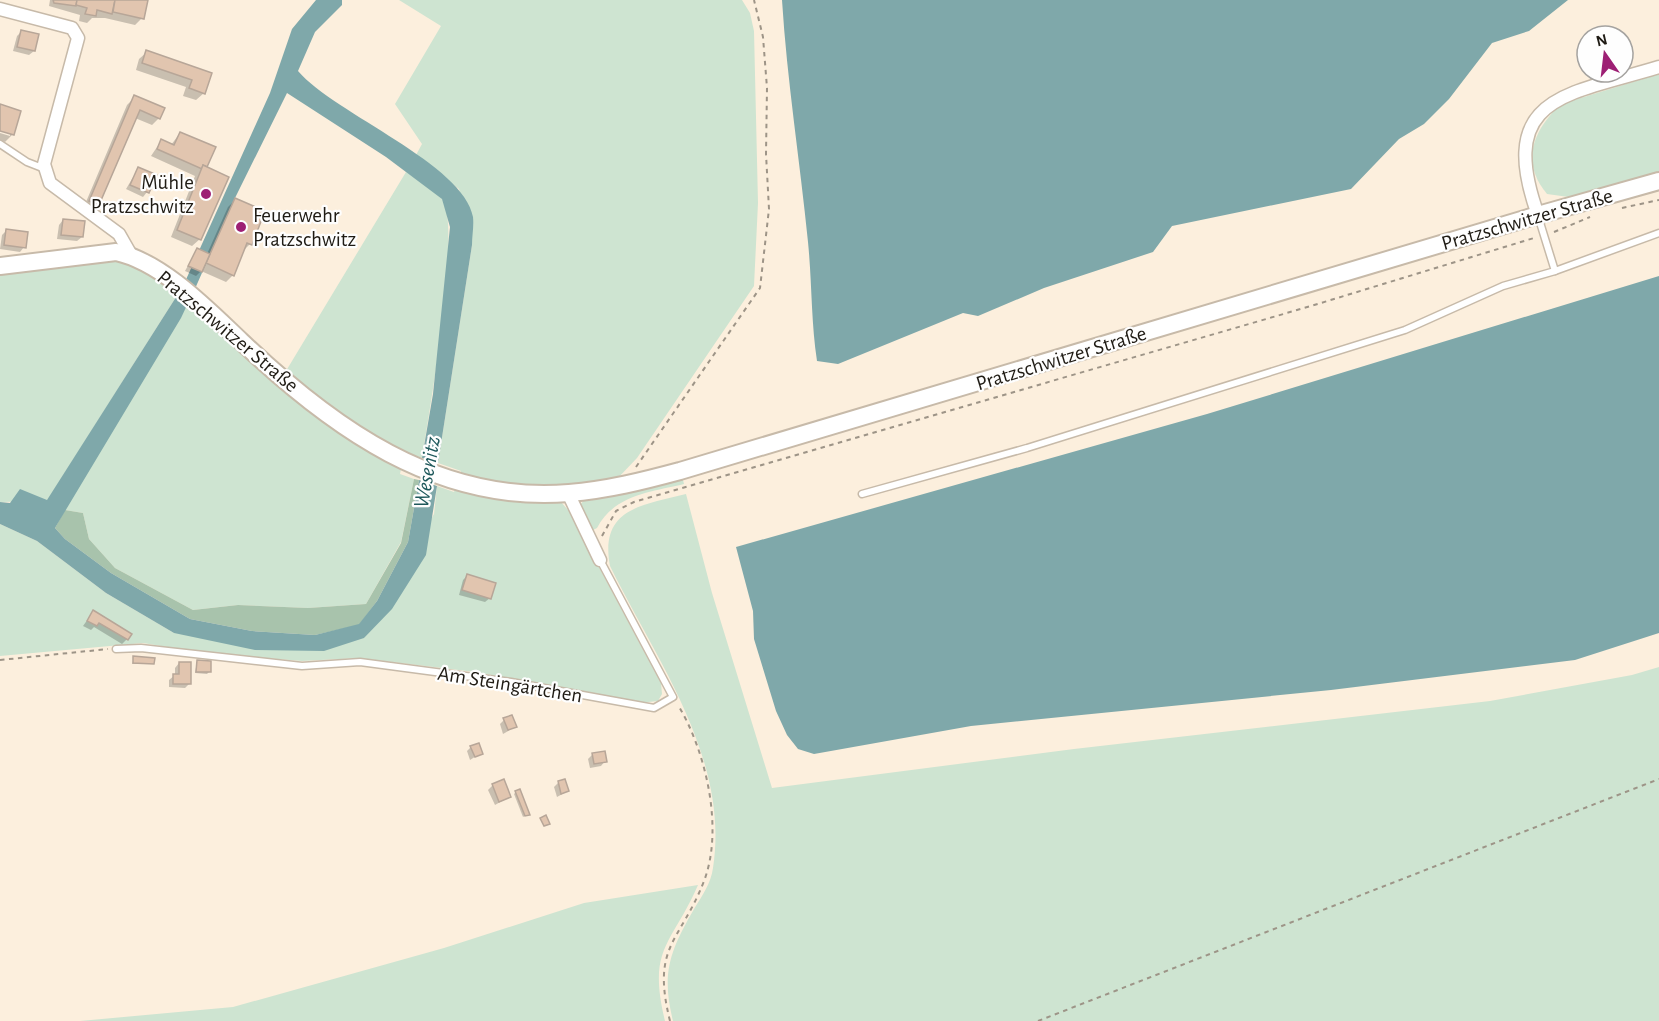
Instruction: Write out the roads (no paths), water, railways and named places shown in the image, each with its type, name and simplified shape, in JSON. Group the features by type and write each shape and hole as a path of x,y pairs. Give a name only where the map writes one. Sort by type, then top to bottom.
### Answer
{"street":[{"path":"0,9 72,28 78,38 44,164 45,169 50,183 119,234 130,255"},
{"path":"1538,215 1525,169 1524,150 1535,120 1558,99 1659,68"},
{"name":"Pratzschwitzer Straße","path":"130,255 194,297 281,379 365,442 403,462 458,481 506,491 568,493 628,485 680,471 1659,181"},
{"path":"0,266 116,252 130,255"},
{"path":"568,493 600,560"}],"lane":[{"path":"0,144 27,162 45,169"},
{"path":"1538,215 1555,271"},
{"path":"862,494 1027,448 1405,330 1503,286 1555,271 1659,233"},
{"name":"Am Steingärtchen","path":"116,649 141,648 302,666 360,662 510,682 654,708 673,697 600,560"}],"water":[{"path":"316,0 342,0 342,5 315,32 298,71 316,87 396,140 447,178 464,197 473,217 472,245 438,463 422,458 433,394 450,227 442,199 386,157 287,93 235,198 194,291 184,284 270,93 292,29"},
{"path":"782,0 1568,0 1529,31 1492,43 1449,99 1424,124 1399,139 1351,189 1172,226 1153,252 1044,288 978,316 963,313 838,364 817,361 808,242"},
{"path":"1659,276 1659,633 1575,660 1331,690 971,726 814,754 798,749 787,735 776,711 754,639 753,611 736,547 1207,414"},
{"path":"178,294 189,301 181,318 55,528 65,539 111,573 190,619 252,631 315,635 359,624 377,601 408,542 419,480 437,486 426,555 392,609 364,638 324,651 255,650 174,633 106,593 37,541 0,524 0,502 10,503 20,489 47,500"}],"place":[{"name":"Mühle Pratzschwitz","path":"206,194"},
{"name":"Feuerwehr Pratzschwitz","path":"241,227"}],"water label":[{"name":"Wesenitz","path":"426,472"}]}
